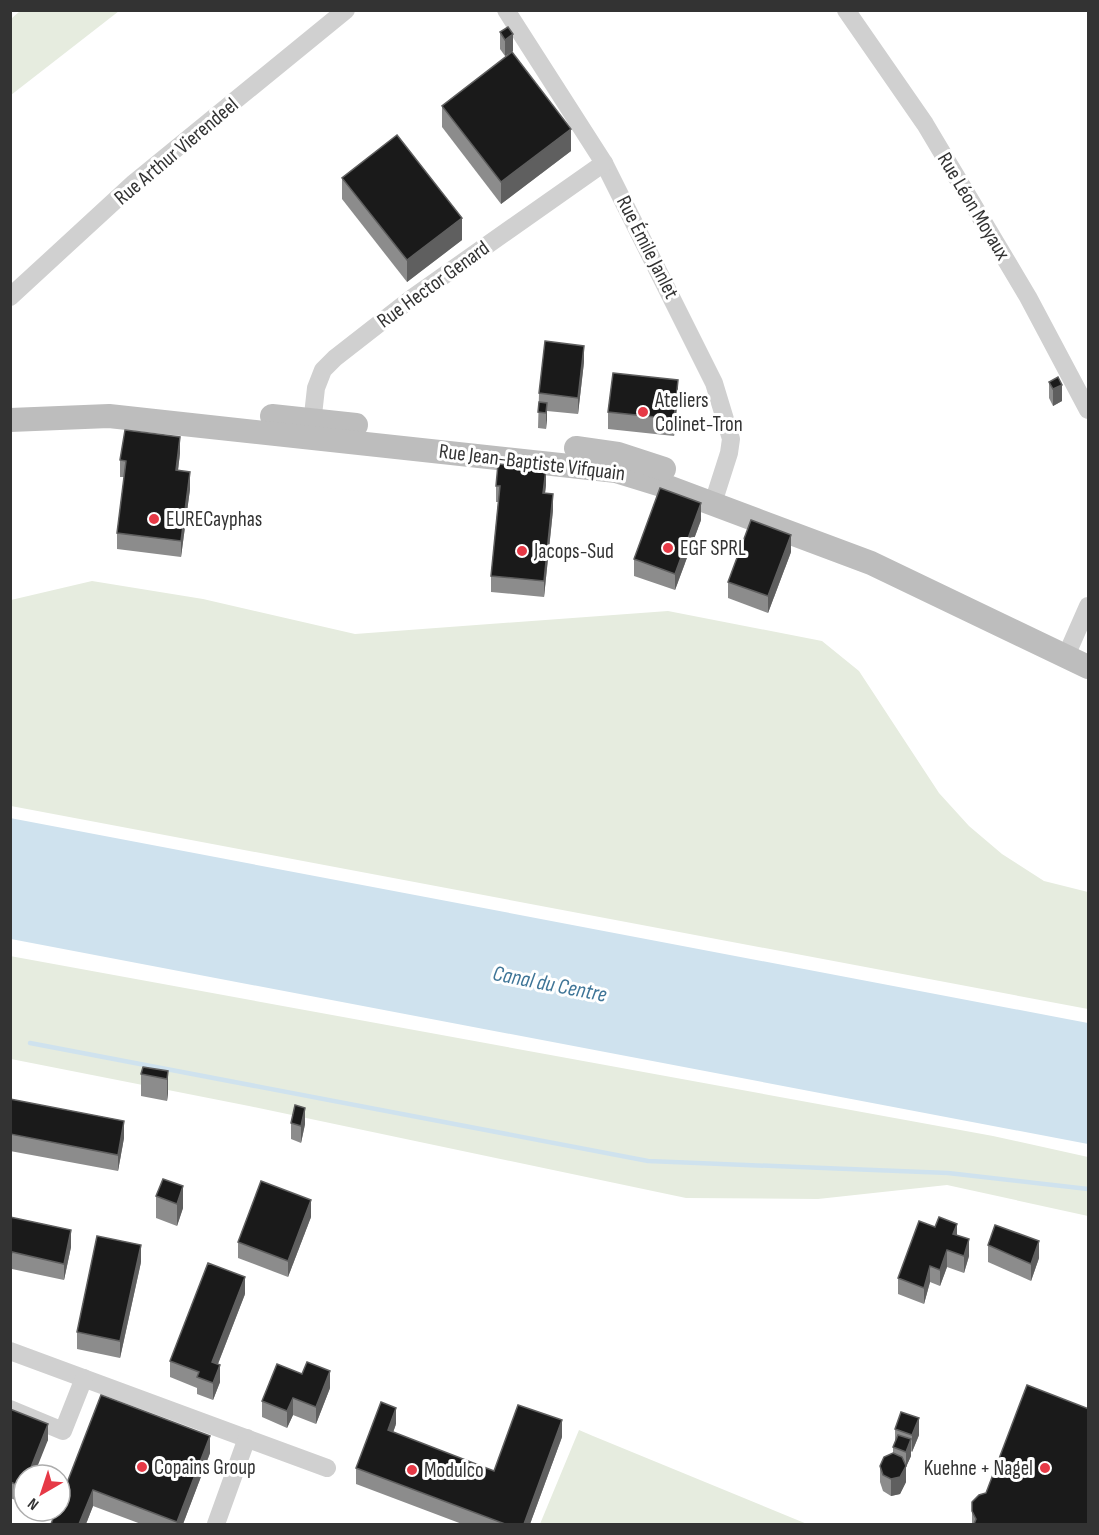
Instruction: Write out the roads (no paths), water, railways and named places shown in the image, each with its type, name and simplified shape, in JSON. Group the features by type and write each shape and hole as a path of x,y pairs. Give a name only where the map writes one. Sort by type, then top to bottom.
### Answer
{"street":[{"name":"Rue Arthur Vierendeel","path":"10,297 134,183 346,10"},
{"name":"Rue Émile Janlet","path":"506,10 604,163 714,383 730,439 729,453 716,496"},
{"name":"Rue Léon Moyaux","path":"846,10 925,124 1028,297 1089,410"},
{"name":"Rue Hector Genard","path":"311,429 316,388 323,370 335,358 412,298 604,163"},
{"name":"Rue Jean-Baptiste Vifquain","path":"10,404 99,399 311,429"},
{"name":"Rue Jean-Baptiste Vifquain","path":"10,420 109,416 311,429 618,454 716,496 879,549 1076,649 1089,667"},
{"path":"1076,649 1089,606"},
{"path":"10,1351 327,1468"},
{"path":"10,1409 63,1431 84,1378"},
{"path":"216,1524 248,1438"}],"water":[{"name":"Canal du Centre","path":"10,818 1088,1023 1088,1144 11,939"}],"waterway":[{"path":"30,1043 648,1161 948,1173 1088,1189"}],"place":[{"name":"Ateliers Colinet-Tron","path":"643,412"},
{"name":"EURECayphas","path":"154,519"},
{"name":"EGF SPRL","path":"668,548"},
{"name":"Jacops-Sud","path":"522,551"},
{"name":"Copains Group","path":"142,1467"},
{"name":"Kuehne + Nagel","path":"1045,1468"},
{"name":"Modulco","path":"412,1470"}]}
